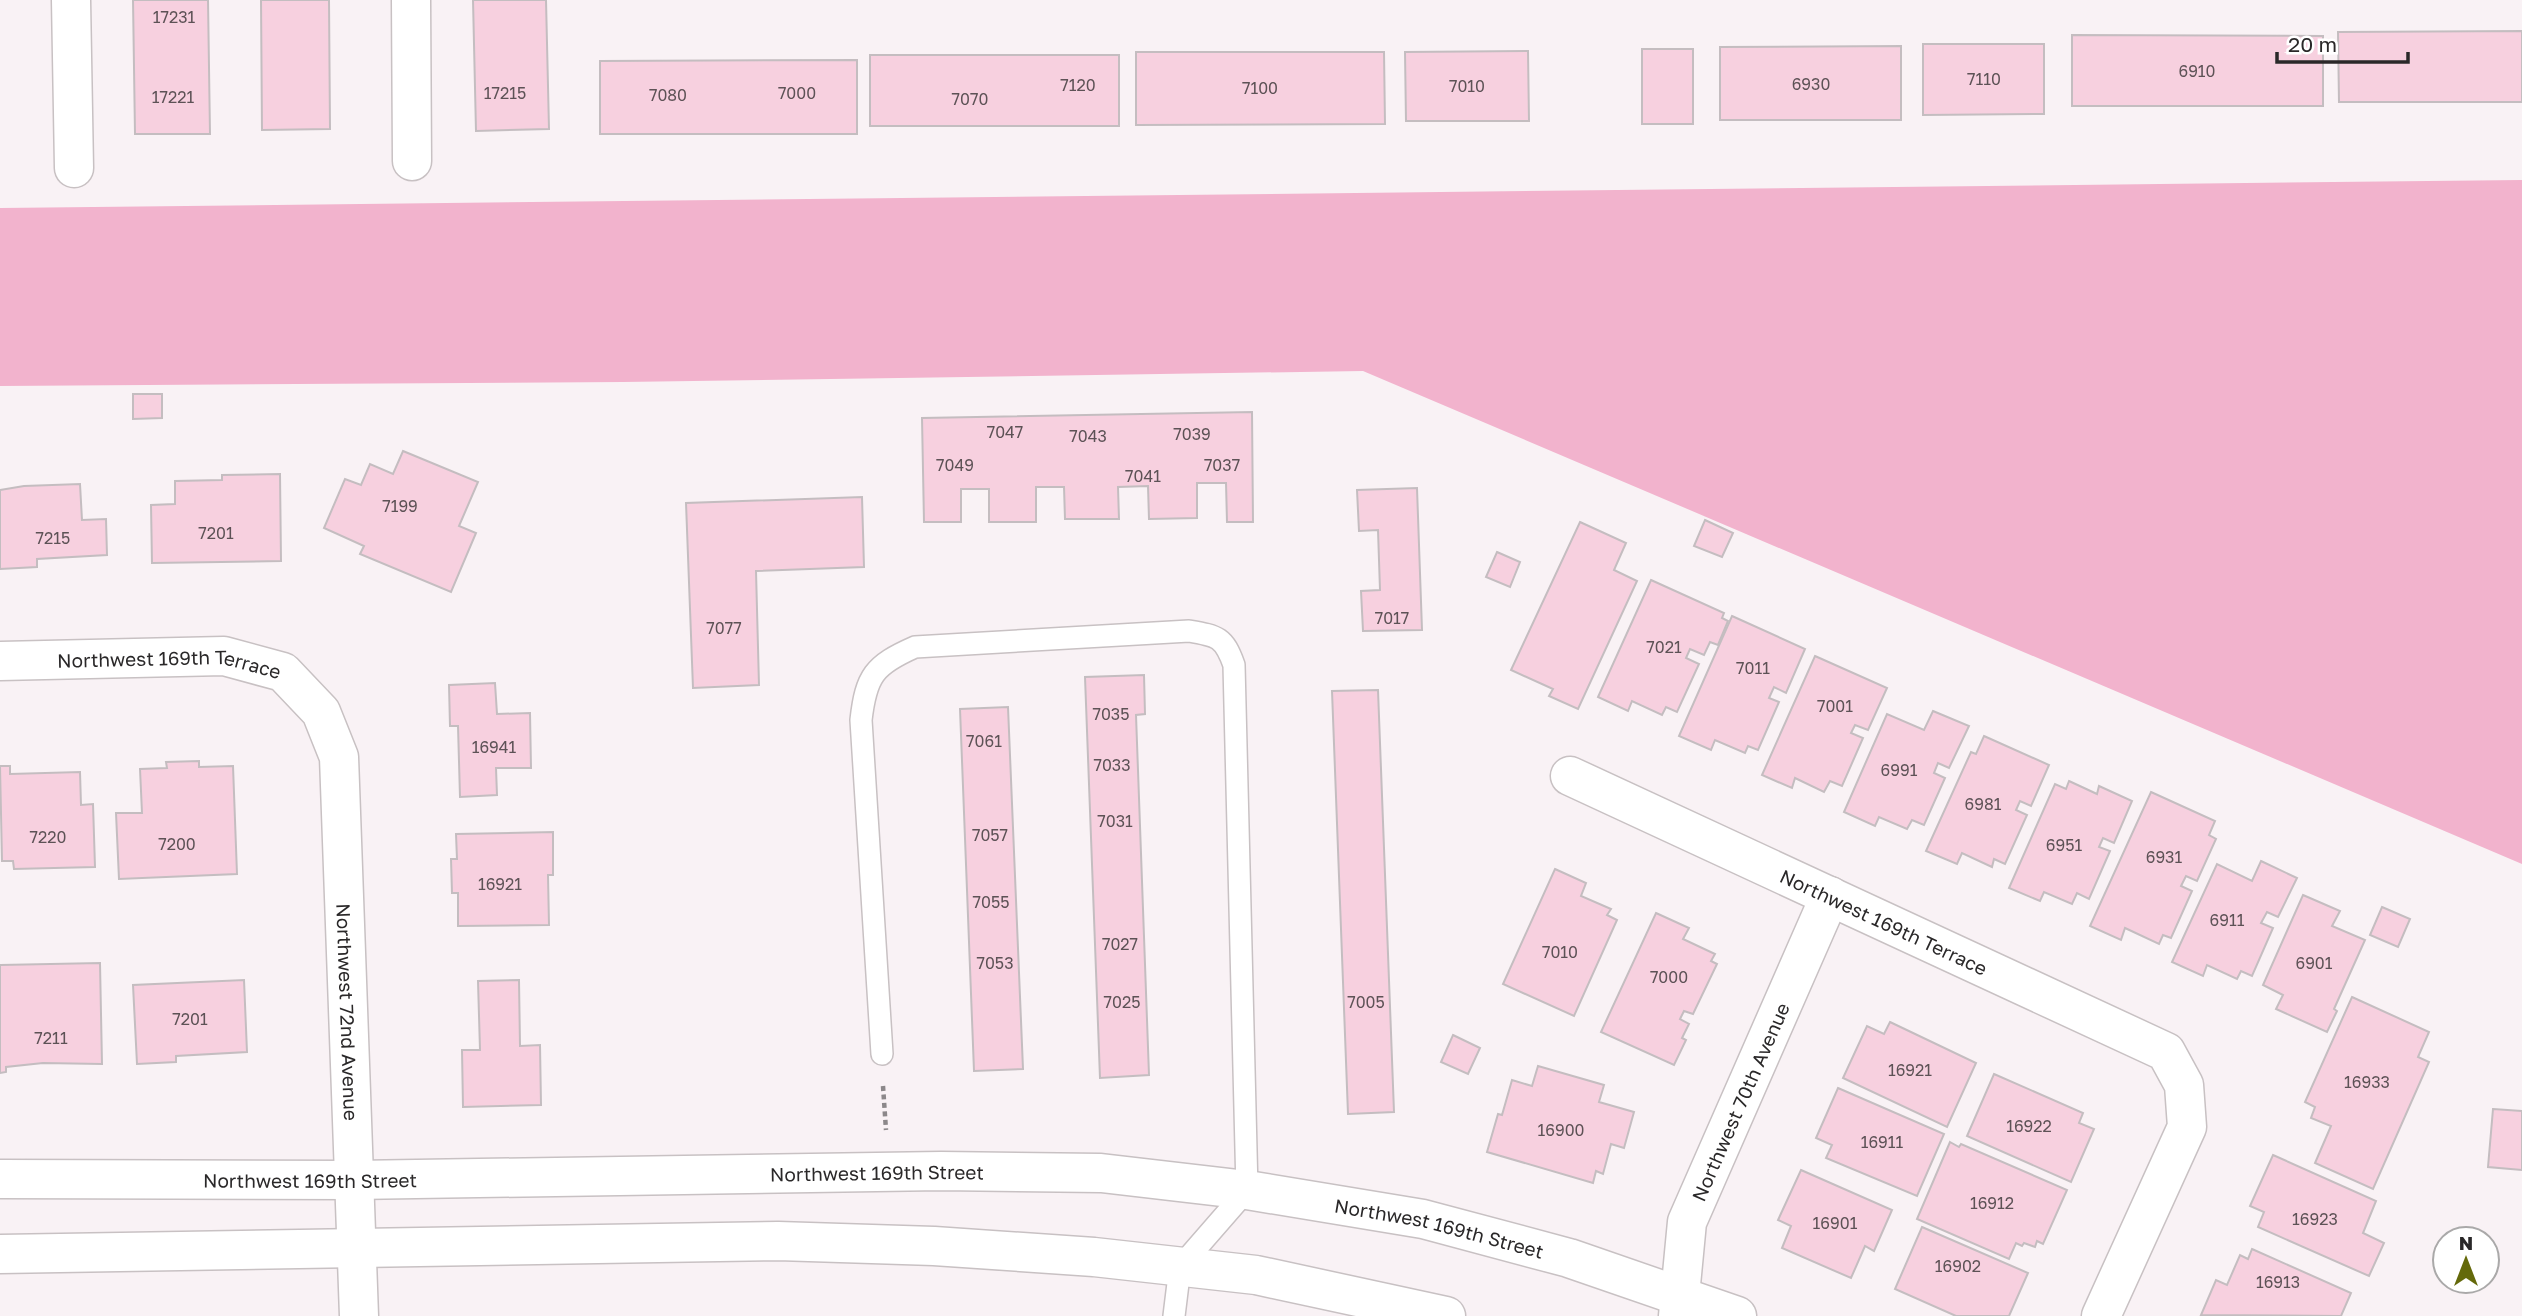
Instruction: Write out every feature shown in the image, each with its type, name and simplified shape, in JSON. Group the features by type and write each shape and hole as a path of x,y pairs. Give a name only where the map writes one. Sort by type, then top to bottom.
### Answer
{"street":[{"path":"71,0 74,168"},
{"path":"411,0 412,161"},
{"name":"Northwest 169th Terrace","path":"0,661 224,656 284,672 321,712"},
{"name":"Northwest 72nd Avenue","path":"321,712 339,757 359,1316"},
{"name":"Northwest 169th Terrace","path":"1570,776 2166,1052 2184,1085 2187,1127 2101,1316"},
{"name":"Northwest 70th Avenue","path":"1679,1306 1687,1222 1830,896"},
{"name":"Northwest 169th Street","path":"0,1179 355,1180 1101,1173 1247,1190 1423,1219 1569,1258 1679,1306 1737,1316"},
{"path":"0,1254 778,1241 988,1250 1094,1256 1256,1275 1446,1316"}],"lane":[{"path":"882,1054 861,720 864,692 876,672 891,658 915,648 1189,631 1214,635 1227,645 1234,665 1247,1190 1180,1267 1174,1316"}],"path":[{"path":"882,1054 887,1173"}],"shaded area":[{"path":"2522,180 2522,864 1363,371 623,382 0,386 0,208"}],"building":[{"path":"133,0 208,0 210,134 135,134"},
{"path":"261,0 329,0 330,129 262,130"},
{"path":"473,0 546,0 549,129 476,131"},
{"path":"2522,31 2522,102 2339,102 2338,32"},
{"path":"2072,35 2323,36 2323,106 2072,106"},
{"path":"1923,44 2044,44 2044,114 1923,115"},
{"path":"1901,46 1901,120 1720,120 1720,47"},
{"path":"1642,49 1693,49 1693,124 1642,124"},
{"path":"1528,51 1529,121 1406,121 1405,52"},
{"path":"1136,52 1384,52 1385,124 1136,125"},
{"path":"870,55 1119,55 1119,126 870,126"},
{"path":"857,60 857,134 600,134 600,61"},
{"path":"133,394 162,394 162,418 133,419"},
{"path":"1252,412 1253,522 1227,522 1226,483 1197,483 1197,518 1149,519 1148,486 1118,487 1119,519 1065,519 1064,487 1036,487 1036,522 989,522 989,489 961,489 961,522 924,522 922,418"},
{"path":"403,451 478,482 459,526 476,533 451,592 360,554 364,546 324,528 345,479 361,485 370,464 393,474"},
{"path":"280,474 281,561 152,563 151,505 175,504 175,481 222,480 222,475"},
{"path":"80,484 82,520 106,519 107,555 37,559 37,567 0,569 0,490 24,486"},
{"path":"1417,488 1422,630 1363,631 1361,591 1380,590 1378,530 1359,531 1357,490"},
{"path":"862,497 864,567 756,571 759,685 693,688 686,503"},
{"path":"1705,520 1733,533 1722,557 1694,546"},
{"path":"1580,522 1626,543 1614,570 1637,581 1578,709 1549,696 1553,689 1511,670"},
{"path":"1497,552 1520,562 1510,587 1486,577"},
{"path":"1651,580 1724,613 1722,618 1728,621 1718,645 1710,642 1704,655 1690,649 1686,658 1699,664 1677,712 1666,707 1662,715 1632,701 1628,711 1598,697"},
{"path":"1732,616 1805,649 1786,693 1774,687 1769,698 1779,702 1758,750 1748,746 1745,753 1715,740 1711,750 1679,736"},
{"path":"1815,656 1887,688 1868,730 1855,725 1851,733 1863,738 1842,786 1830,781 1824,792 1795,778 1792,788 1762,775"},
{"path":"1144,675 1145,714 1136,715 1149,1075 1100,1078 1085,677"},
{"path":"495,683 497,714 530,713 531,768 496,768 497,795 460,797 458,726 450,726 449,685"},
{"path":"1378,690 1394,1112 1348,1114 1332,691"},
{"path":"1008,707 1023,1069 974,1071 960,709"},
{"path":"1933,711 1969,726 1949,768 1938,763 1934,773 1945,778 1924,825 1912,820 1907,829 1879,817 1875,826 1844,812 1887,714 1924,730"},
{"path":"1984,736 2049,765 2031,806 2020,801 2016,810 2027,815 2005,864 1994,859 1992,867 1962,853 1957,864 1926,851 1971,752 1976,754"},
{"path":"199,761 199,767 233,766 237,874 119,879 116,813 142,813 140,769 167,768 166,762"},
{"path":"0,766 10,766 10,774 80,772 81,805 93,804 95,867 14,869 13,861 2,861"},
{"path":"2069,781 2097,794 2099,786 2132,801 2114,843 2103,838 2099,847 2110,851 2089,899 2077,893 2072,904 2044,892 2040,901 2009,888 2055,784 2066,789"},
{"path":"2151,792 2215,821 2209,835 2216,839 2197,881 2186,876 2181,886 2192,891 2171,938 2163,935 2159,944 2125,928 2121,940 2090,926"},
{"path":"553,832 553,875 548,875 549,925 458,926 458,893 452,893 451,859 457,859 456,834"},
{"path":"2261,861 2297,878 2278,917 2267,912 2261,923 2273,928 2252,976 2241,971 2237,979 2207,965 2203,976 2172,962 2217,864 2252,881"},
{"path":"1555,869 1586,883 1581,896 1611,909 1607,915 1617,920 1574,1016 1503,984"},
{"path":"2303,895 2340,911 2332,926 2365,940 2334,1009 2337,1011 2327,1032 2276,1009 2283,995 2263,985"},
{"path":"2382,907 2410,919 2398,947 2370,935"},
{"path":"1656,913 1689,928 1683,939 1715,954 1711,961 1717,964 1693,1014 1684,1011 1680,1019 1689,1024 1682,1038 1686,1040 1674,1065 1601,1032"},
{"path":"100,963 102,1064 43,1063 6,1067 6,1072 0,1073 0,965"},
{"path":"244,980 247,1052 176,1056 176,1062 137,1064 133,985"},
{"path":"519,980 520,1046 540,1045 541,1105 463,1107 462,1050 480,1050 478,981"},
{"path":"2352,997 2429,1032 2418,1057 2429,1062 2373,1189 2315,1163 2331,1126 2311,1118 2315,1107 2305,1102"},
{"path":"1890,1022 1976,1063 1947,1127 1843,1078 1867,1026 1884,1034"},
{"path":"1453,1035 1480,1048 1468,1074 1441,1062"},
{"path":"1538,1066 1604,1085 1599,1102 1634,1112 1624,1148 1611,1144 1603,1174 1596,1171 1593,1183 1487,1152 1512,1080 1532,1086"},
{"path":"1994,1074 2083,1113 2079,1123 2094,1129 2071,1182 1967,1136"},
{"path":"1838,1088 1944,1134 1917,1196 1826,1158 1832,1145 1816,1138"},
{"path":"2493,1109 2522,1111 2522,1170 2488,1167"},
{"path":"1950,1142 1959,1147 1961,1144 2067,1190 2043,1244 2037,1241 2035,1247 2016,1243 2009,1259 1917,1219"},
{"path":"2273,1155 2376,1201 2363,1233 2384,1243 2369,1276 2258,1227 2264,1212 2250,1206"},
{"path":"1801,1170 1892,1210 1874,1251 1865,1246 1851,1278 1782,1248 1791,1226 1778,1220"},
{"path":"1922,1227 2028,1273 2009,1316 1956,1316 1895,1289"},
{"path":"2252,1249 2351,1293 2341,1316 2201,1315 2216,1280 2227,1285 2240,1255 2248,1259"}]}
